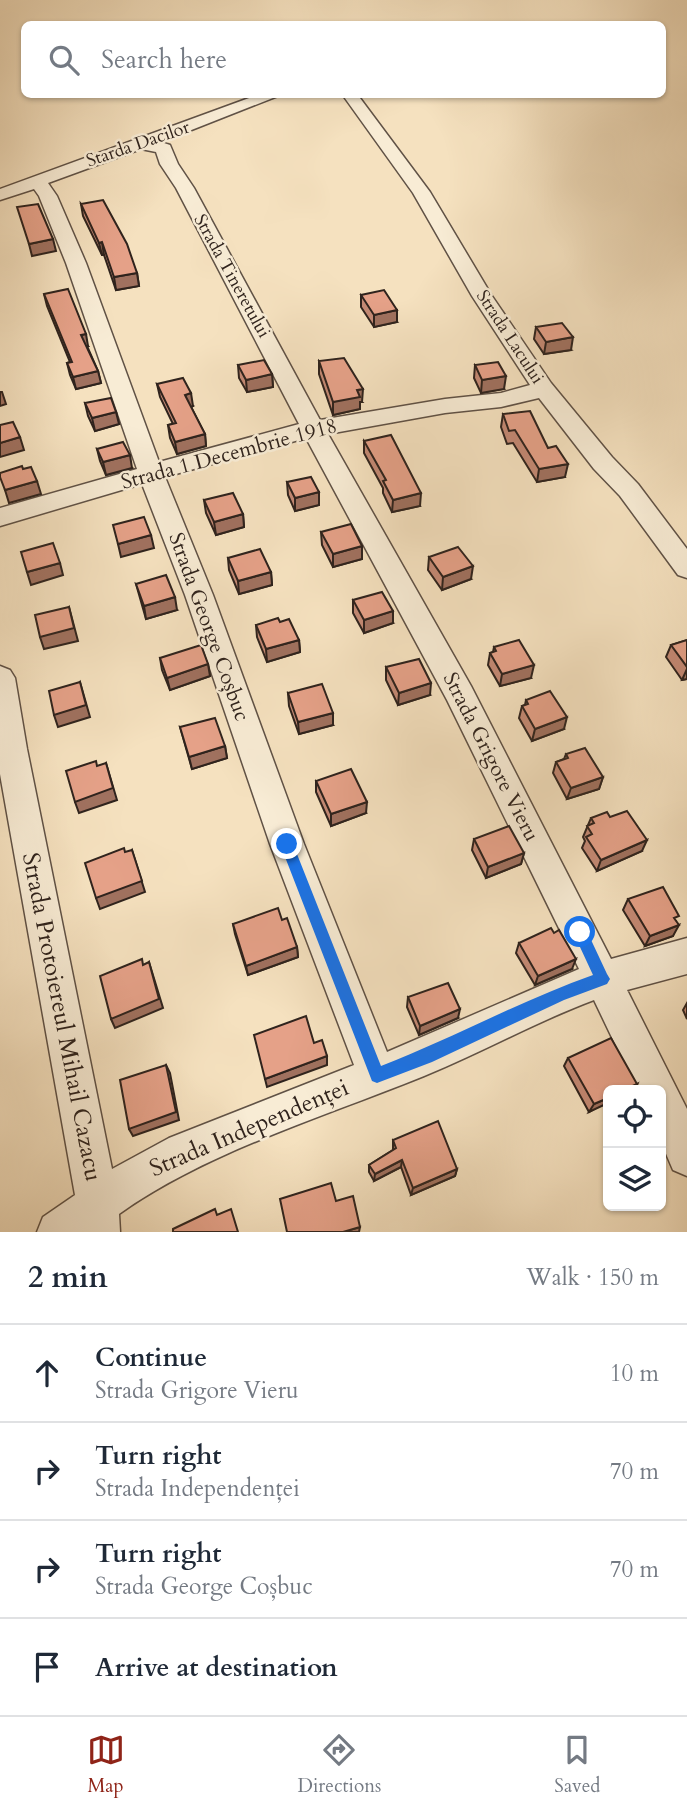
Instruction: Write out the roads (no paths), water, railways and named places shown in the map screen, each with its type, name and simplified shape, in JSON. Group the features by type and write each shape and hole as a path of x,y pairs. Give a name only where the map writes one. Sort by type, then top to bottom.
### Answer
{"street":[{"name":"Starda Dacilor","path":"0,195 138,144 167,142 267,98"},
{"name":"Strada Lacului","path":"352,98 421,192 482,296 543,388 578,434 629,490 687,568"},
{"name":"Strada Tineretului","path":"167,142 169,164 185,188 315,428"},
{"name":"Strada George Coșbuc","path":"37,180 48,196 75,263 151,474 199,595 287,844 377,1075"},
{"name":"Strada 1 Decembrie 1918","path":"0,517 315,428 524,396 543,388"},
{"name":"Strada Grigore Vieru","path":"315,428 364,525 460,695 655,1085"},
{"name":"Strada Protoiereul Mihail Cazacu","path":"0,678 98,1217"},
{"name":"Strada Independenţei","path":"58,1232 98,1217 140,1174 183,1152 426,1056 561,994 602,979 687,956"},
{"path":"666,1108 687,1156"}]}
